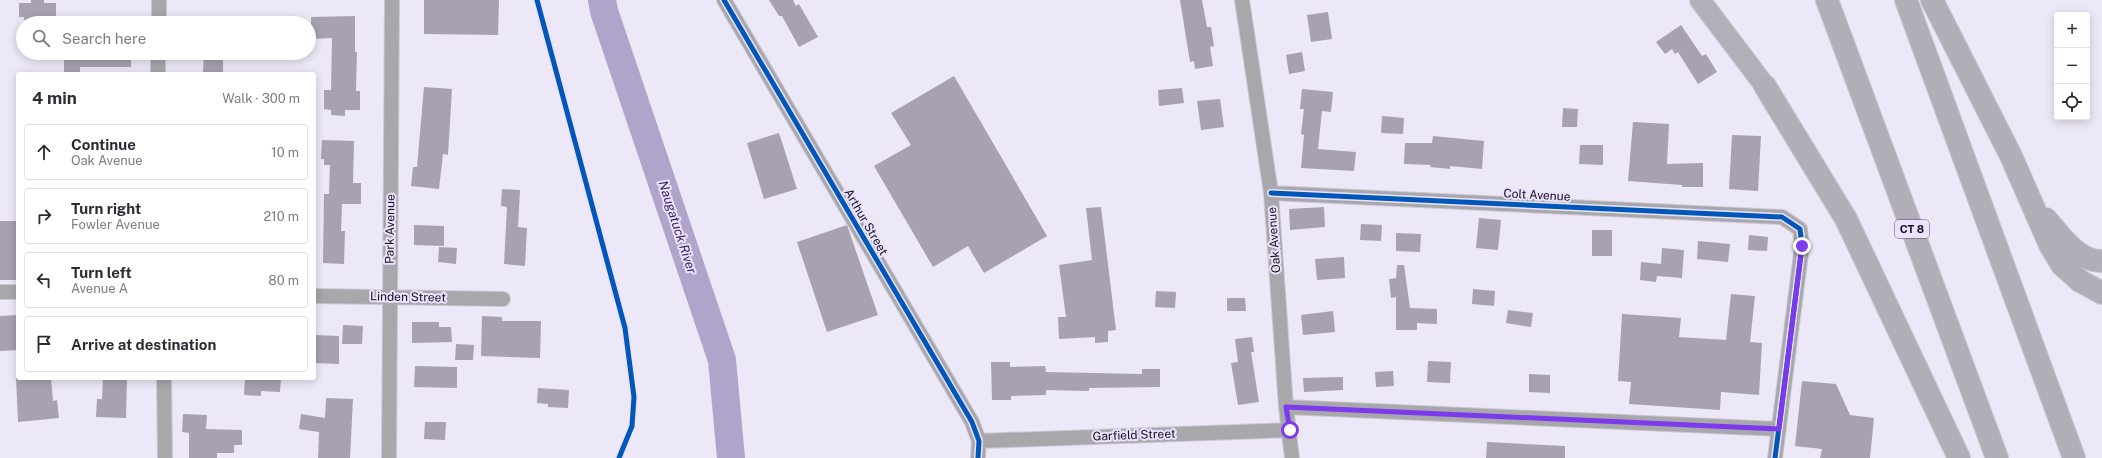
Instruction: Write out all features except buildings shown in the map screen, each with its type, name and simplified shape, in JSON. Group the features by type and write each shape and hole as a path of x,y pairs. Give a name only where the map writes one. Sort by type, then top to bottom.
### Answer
{"highway":[{"name":"CT 8","path":"1826,0 1997,458"},
{"path":"1906,0 2074,458"},
{"path":"1932,0 2012,156 2050,245 2062,265 2080,281 2102,293"},
{"path":"1765,86 1846,219 1959,458"},
{"path":"2034,206 2076,252 2097,261 2102,261"}],"main road":[{"path":"1700,0 1765,86"}],"street":[{"path":"159,16 160,0"},
{"name":"Park Avenue","path":"389,458 392,0"},
{"name":"Arthur Street","path":"724,0 972,422 979,440 978,458"},
{"name":"Oak Avenue","path":"1242,0 1271,193 1286,407 1290,430 1292,458"},
{"path":"158,60 158,72"},
{"name":"Colt Avenue","path":"1271,193 1782,217 1800,229 1802,246 1779,429"},
{"path":"0,292 16,292"},
{"name":"Linden Street","path":"316,296 503,299"},
{"path":"164,380 165,458"},
{"path":"1286,407 1779,429 1775,458"},
{"name":"Garfield Street","path":"979,440 1290,430"}],"waterway":[{"name":"Naugatuck River","path":"602,0 604,11 722,360 731,458"}],"cycle path":[{"path":"537,0 625,328 634,397 632,426 619,458"},
{"path":"724,0 972,422 979,441 978,458"},
{"path":"1271,193 1782,217 1800,229 1802,246 1775,458"}],"route":[{"path":"1290,430 1286,407 1779,429 1802,246"}]}
